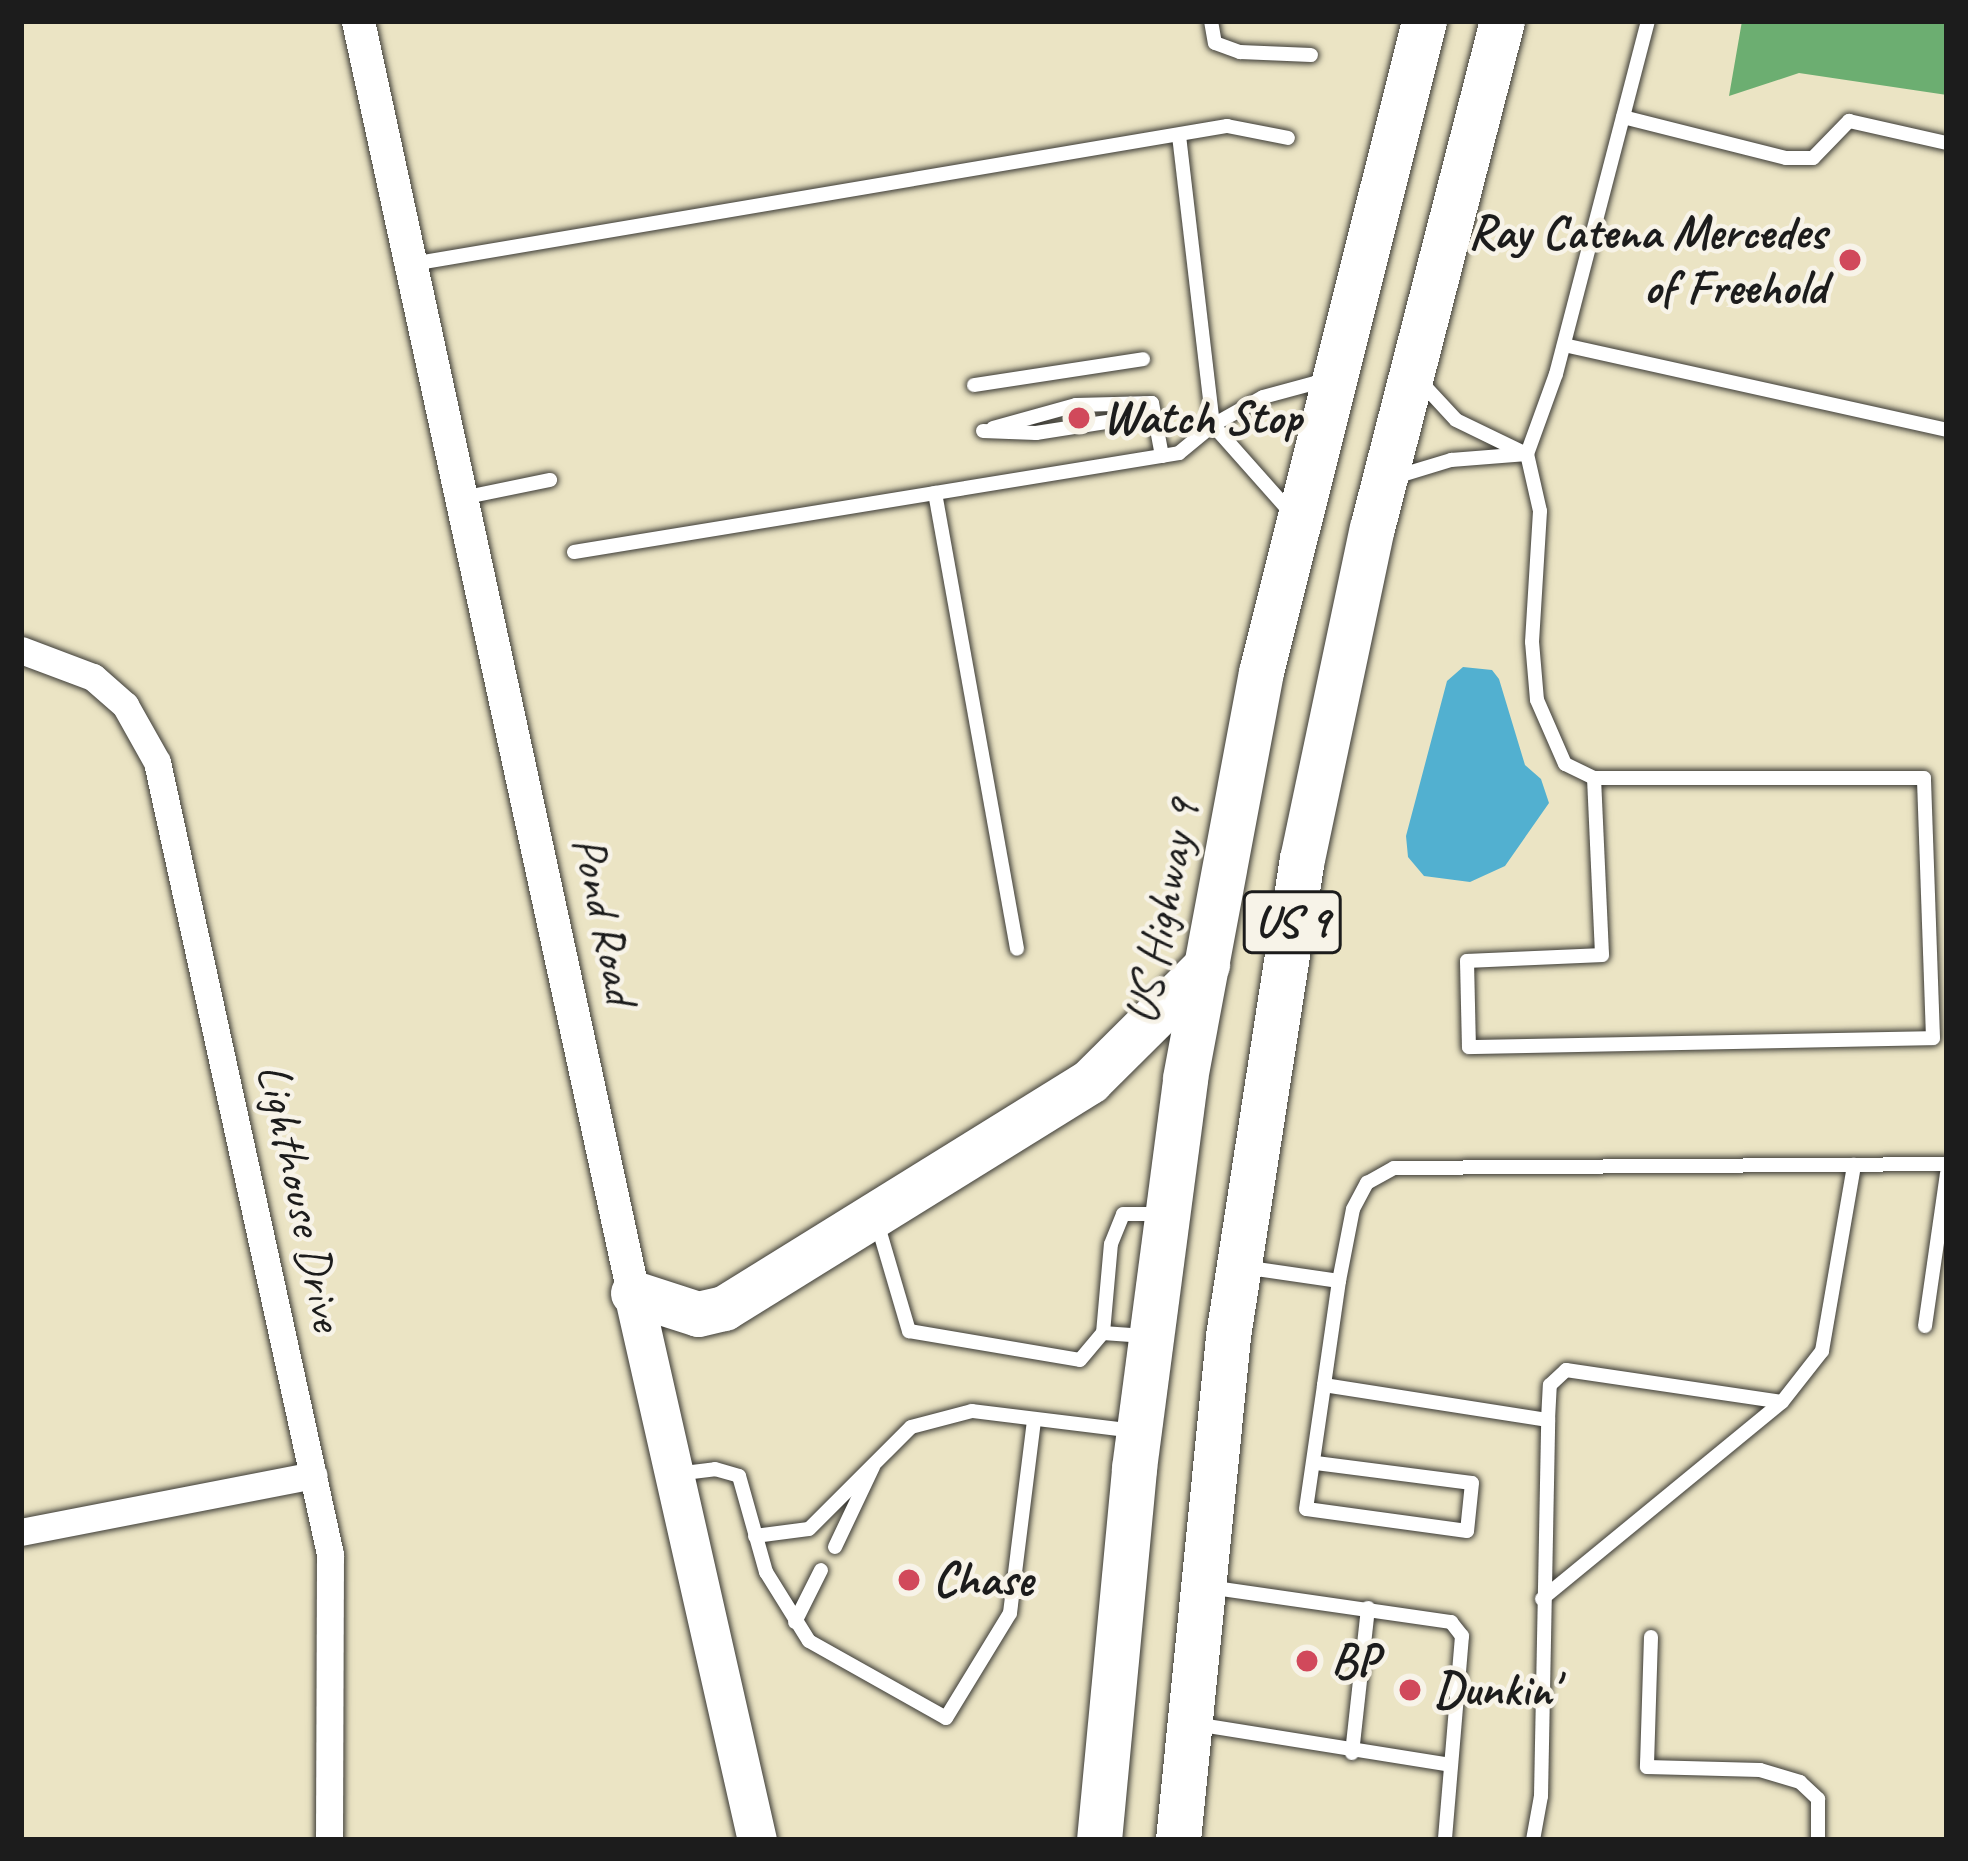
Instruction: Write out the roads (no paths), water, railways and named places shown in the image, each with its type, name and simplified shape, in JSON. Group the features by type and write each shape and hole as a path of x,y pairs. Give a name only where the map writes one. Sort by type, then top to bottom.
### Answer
{"highway":[{"name":"US Highway 9","path":"1099,1840 1139,1432 1167,1214 1209,963 1297,519 1424,21"},
{"name":"US 9","path":"1178,1840 1200,1586 1238,1266 1302,859 1384,480 1502,21"},
{"path":"633,1293 698,1314 724,1308 1118,1061 1209,963"}],"main road":[{"name":"Pond Road","path":"633,1293 757,1840"}],"street":[{"name":"Pond Road","path":"358,21 633,1293"},
{"name":"Lighthouse Drive","path":"21,650 93,676 125,705 157,762 330,1554 329,1840"},
{"path":"21,1532 314,1474"}],"lane":[{"path":"1211,21 1215,43 1240,52 1311,55"},
{"path":"1594,778 1602,955 1467,961 1469,1047 1933,1038 1924,778 1594,778 1565,764 1538,700 1532,642 1540,511 1527,454 1564,345 1648,21"},
{"path":"1623,117 1786,158 1813,158 1849,121 1947,143"},
{"path":"411,265 1227,126 1288,138"},
{"path":"1179,135 1213,425 1297,519"},
{"path":"1564,345 1947,430"},
{"path":"974,385 1143,358"},
{"path":"1412,372 1456,420 1527,454"},
{"path":"574,552 1179,453 1213,425 1263,397 1331,379"},
{"path":"1152,403 1162,456"},
{"path":"1152,403 1125,419 1036,433 983,431 1076,405 1152,403"},
{"path":"1384,480 1451,460 1527,454"},
{"path":"462,498 550,480"},
{"path":"935,493 1017,949"},
{"path":"1316,1463 1472,1483 1467,1531 1306,1509 1353,1209 1367,1183 1394,1168 1947,1164"},
{"path":"1542,1599 1782,1402 1822,1351 1854,1166"},
{"path":"1925,1326 1947,1174"},
{"path":"874,1215 909,1331 1080,1360 1102,1333 1112,1244 1123,1214 1167,1214"},
{"path":"1238,1266 1339,1281"},
{"path":"1102,1333 1151,1337"},
{"path":"1534,1840 1550,1384 1566,1370 1782,1402"},
{"path":"1324,1385 1548,1420"},
{"path":"755,1536 809,1529 910,1427 972,1411 1139,1432"},
{"path":"673,1474 715,1468 740,1477 755,1536 808,1641 946,1718 1010,1612 1034,1419"},
{"path":"835,1547 874,1462"},
{"path":"795,1622 821,1570"},
{"path":"1200,1586 1434,1616 1462,1636 1445,1840"},
{"path":"1352,1753 1369,1608"},
{"path":"1651,1637 1647,1767 1760,1770 1800,1782 1818,1799 1818,1840"},
{"path":"1187,1724 1284,1733 1352,1753 1450,1765"}],"water":[{"path":"1463,667 1492,670 1499,679 1525,765 1541,779 1549,803 1505,866 1470,882 1424,876 1408,857 1406,836 1447,681"}],"place":[{"name":"Ray Catena Mercedes of Freehold","path":"1850,260"},
{"name":"Watch Stop","path":"1079,418"},
{"name":"Chase","path":"909,1580"},
{"name":"BP","path":"1307,1661"},
{"name":"Dunkin'","path":"1410,1690"}]}
